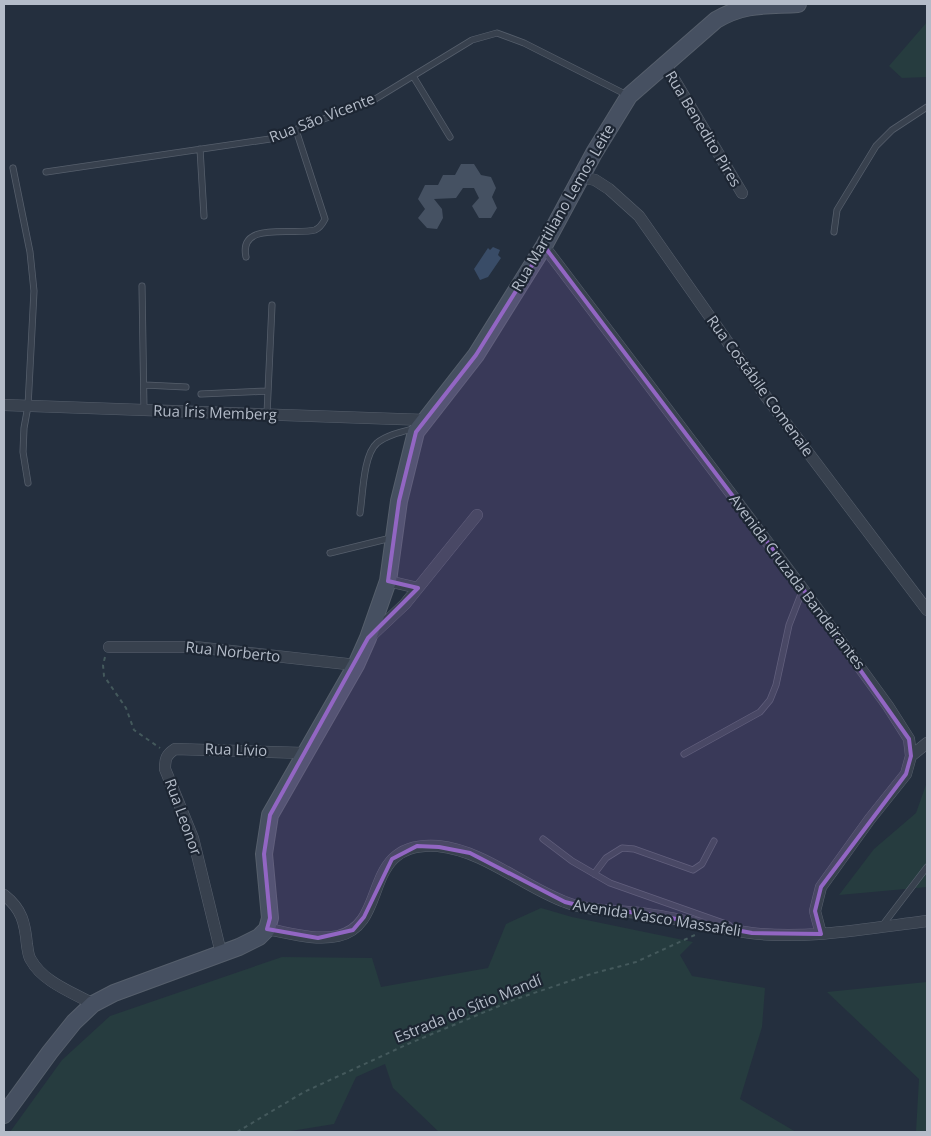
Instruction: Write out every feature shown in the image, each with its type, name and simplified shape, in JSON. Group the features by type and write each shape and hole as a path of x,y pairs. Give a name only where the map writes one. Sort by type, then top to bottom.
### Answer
{"street":[{"name":"Rua Martiliano Lemos Leite","path":"267,929 270,918 264,854 265,834 270,815 356,664 368,638 388,581 396,536 399,501 416,432 476,355 544,246 607,129 629,96 716,20 732,11 742,7 798,4"},
{"name":"Rua Benedito Pires","path":"665,64 742,193"},
{"name":"Rua Costábile Comenale","path":"581,177 595,180 639,216 767,398 927,610"},
{"name":"Avenida Cruzada Bandeirantes","path":"544,246 803,589 899,722 908,739 911,756"},
{"name":"Rua Íris Memberg","path":"4,405 267,414 423,423"},
{"name":"Rua Martiliano Lemos Leite","path":"368,638 394,616 477,514"},
{"path":"388,581 418,588"},
{"name":"Rua Norberto","path":"108,647 196,647 356,664"},
{"path":"821,934 815,911 821,888 870,819 900,785 906,774 911,756 927,743"},
{"name":"Rua Lívio","path":"168,754 175,749 304,753"},
{"name":"Rua Leonor","path":"168,754 165,760 165,769 193,838 221,953"},
{"name":"Avenida Vasco Massafeli","path":"267,929 318,938 339,936 353,930 364,917 384,870 392,859 403,850 416,846 438,846 470,853 573,904 589,908 649,914 752,933 821,934 927,921"},
{"path":"4,895 21,914 29,958 37,969 50,980 93,1004"},
{"path":"4,1115 74,1022 93,1004 114,993 240,947 259,937 267,929"}],"lane":[{"name":"Rua São Vicente","path":"46,172 270,139 372,101 472,40 497,33 524,43 629,96"},
{"path":"413,76 450,137"},
{"path":"834,232 836,213 876,146 892,130 927,107"},
{"path":"246,257 244,249 246,243 254,235 315,230 322,225 325,219 296,130"},
{"path":"200,149 204,216"},
{"path":"14,168 30,252 34,291 28,406 24,428 23,452 28,483"},
{"path":"142,286 144,410"},
{"path":"267,414 272,306"},
{"path":"144,385 186,387"},
{"path":"201,394 268,391"},
{"path":"360,513 368,457 372,448 390,436 423,423"},
{"path":"330,553 396,536"},
{"path":"684,754 760,712 770,700 776,685 790,625 803,589"},
{"path":"543,839 610,883 752,933"},
{"path":"594,874 606,858 622,848 634,850 693,870 702,864 714,841"},
{"path":"882,926 927,867"}],"path":[{"path":"108,647 103,665 104,676 126,708 134,730 168,754"},
{"name":"Estrada do Sítio Mandí","path":"237,1132 304,1092 408,1044 516,999 591,974 636,962 682,940 716,927"}],"highlighted area":[{"path":"544,246 803,589 909,739 911,756 906,774 821,887 815,911 821,934 752,933 649,914 589,908 565,902 470,853 439,847 417,846 392,859 364,917 353,930 318,938 267,929 270,918 264,854 270,815 368,638 418,588 388,581 399,501 416,432 476,355"}],"green space":[{"path":"927,22 927,77 902,78 889,66"},
{"path":"927,782 927,887 839,895 874,849 916,813"},
{"path":"541,908 572,917 693,942 680,955 692,976 765,988 762,1027 740,1099 796,1132 439,1132 393,1088 385,1064 356,1077 334,1124 285,1132 10,1132 62,1060 110,1016 282,957 372,958 381,987 488,968 506,924"},
{"path":"927,982 927,1132 916,1132 919,1079 827,992"}],"water":[{"path":"493,247 500,250 498,255 501,258 488,277 480,280 474,269 488,248 490,250"}],"building":[{"path":"461,164 474,164 481,175 491,177 496,188 492,197 497,208 491,218 479,218 472,206 479,198 474,188 463,188 456,198 434,199 442,209 443,218 437,229 427,228 418,218 425,209 418,199 425,185 438,185 443,175 455,175"}]}
